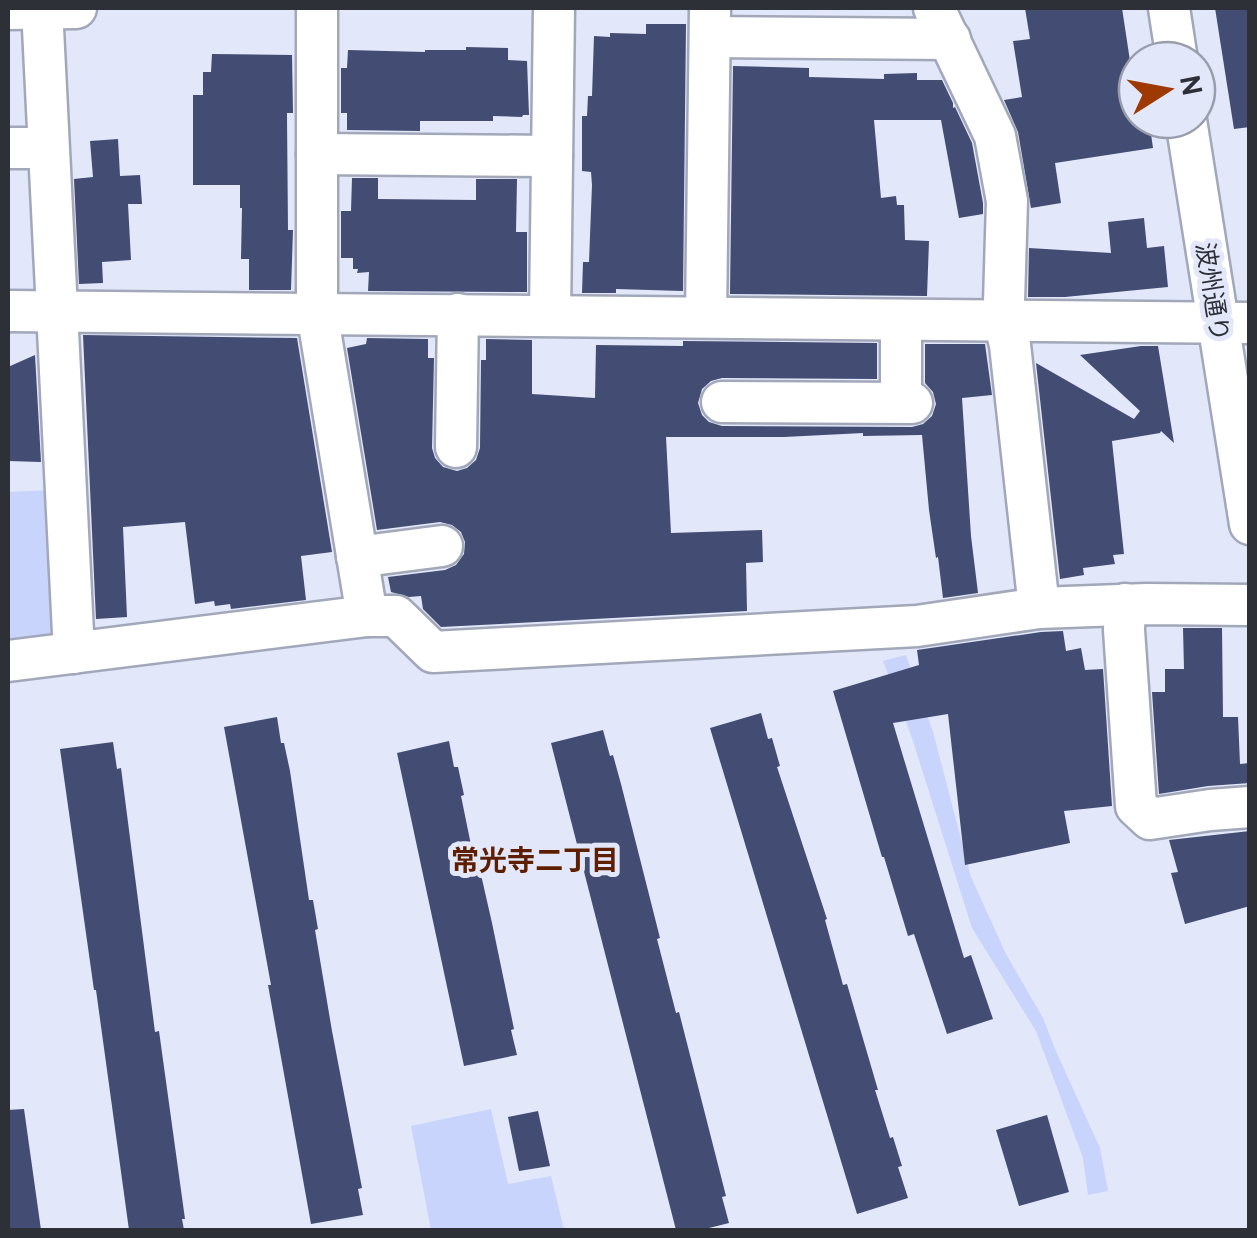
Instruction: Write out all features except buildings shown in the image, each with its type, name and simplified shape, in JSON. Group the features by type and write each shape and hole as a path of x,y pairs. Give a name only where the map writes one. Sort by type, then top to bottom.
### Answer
{"street":[{"path":"42,8 74,654"},
{"path":"8,9 76,8"},
{"path":"317,8 317,312 367,616"},
{"path":"550,316 554,8"},
{"path":"1168,8 1174,40"},
{"path":"706,317 710,22 942,23 995,136 1007,201 1004,320 1038,608"},
{"name":"波州通り","path":"1191,140 1234,324 1250,524"},
{"path":"8,148 48,148"},
{"path":"317,154 552,156"},
{"path":"8,310 1234,324"},
{"path":"456,448 458,314"},
{"path":"722,402 906,403 902,320"},
{"path":"358,557 442,546"},
{"path":"1125,604 1136,806 1150,819 1250,807"},
{"path":"8,661 367,616 396,616 433,652 917,626 1038,608 1250,605"}],"shaded area":[{"path":"49,490 57,628 43,644 8,648 8,492"},
{"path":"906,655 933,732 971,877 1006,954 1043,1018 1100,1148 1108,1191 1088,1195 1083,1158 1036,1031 972,928 912,738 883,661"},
{"path":"491,1109 508,1184 551,1176 564,1230 431,1230 411,1126"}],"district":[{"name":"常光寺二丁目","path":"535,860"}]}
